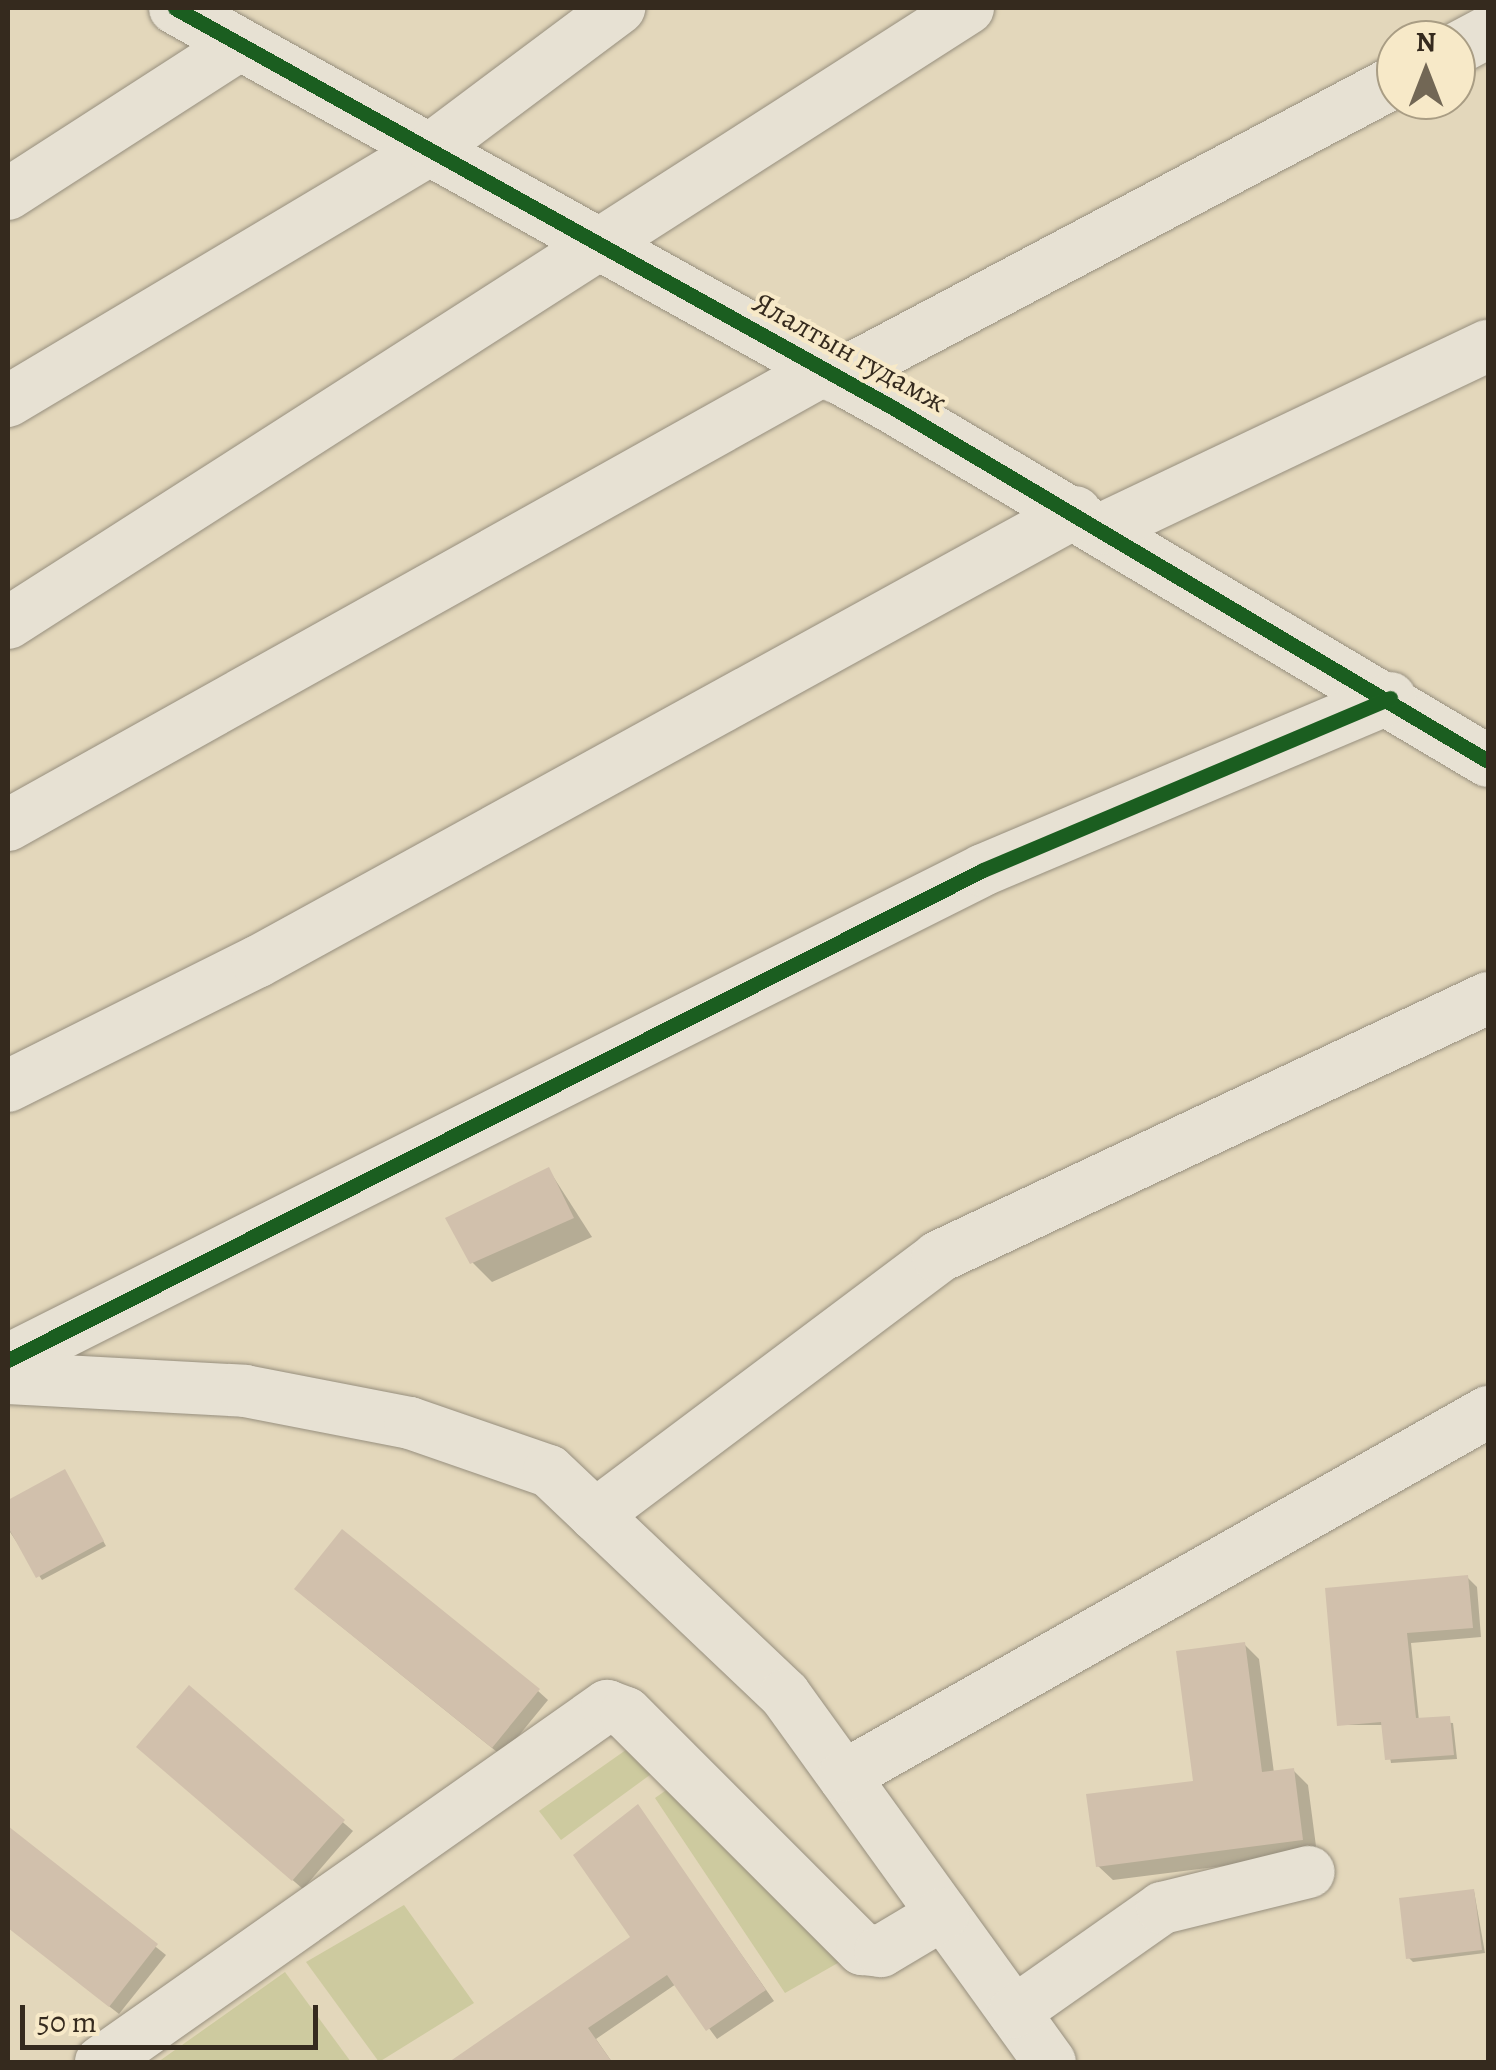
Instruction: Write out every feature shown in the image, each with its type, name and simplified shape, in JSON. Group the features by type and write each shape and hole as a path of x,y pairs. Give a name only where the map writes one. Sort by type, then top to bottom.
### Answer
{"street":[{"path":"8,401 432,148 619,8"},
{"path":"8,622 968,8"},
{"path":"8,194 218,23"},
{"name":"Ялалтын гудамж","path":"218,23 1090,520 1390,698 1488,761"},
{"path":"8,825 829,374 1376,91"},
{"path":"8,1086 258,962 1090,520 1488,346"},
{"path":"8,1360 983,870 1390,698"},
{"path":"595,1514 938,1257 1488,998"},
{"path":"8,1378 246,1391 410,1424 549,1471 785,1695 1050,2062"},
{"path":"844,1776 1488,1412"},
{"path":"101,2062 607,1706 626,1713 862,1949 881,1950 943,1914"},
{"path":"1014,2012 1162,1908 1309,1872"}],"shaded area":[{"path":"633,1745 669,1761 561,1840 539,1811"},
{"path":"686,1776 852,1955 785,1993 655,1798"},
{"path":"404,1905 474,2003 379,2062 306,1962"},
{"path":"285,1972 351,2062 158,2062"}],"building":[{"path":"549,1167 574,1218 470,1264 445,1218"},
{"path":"65,1469 104,1541 36,1578 8,1527 8,1500"},
{"path":"342,1529 540,1689 492,1748 294,1589"},
{"path":"1468,1575 1473,1628 1407,1633 1416,1718 1450,1716 1454,1755 1385,1760 1381,1722 1337,1726 1325,1588"},
{"path":"1245,1642 1262,1772 1294,1768 1303,1840 1096,1867 1086,1794 1193,1781 1176,1651"},
{"path":"189,1685 345,1820 292,1881 136,1747"},
{"path":"638,1804 766,1990 706,2031 667,1975 588,2028 612,2062 449,2062 630,1937 573,1855"},
{"path":"8,1826 158,1944 109,2007 8,1928"},
{"path":"1474,1889 1482,1950 1406,1959 1399,1898"}],"cycle path":[{"path":"175,8 892,407 1488,761"},
{"path":"8,1360 983,870 1390,698"}]}
